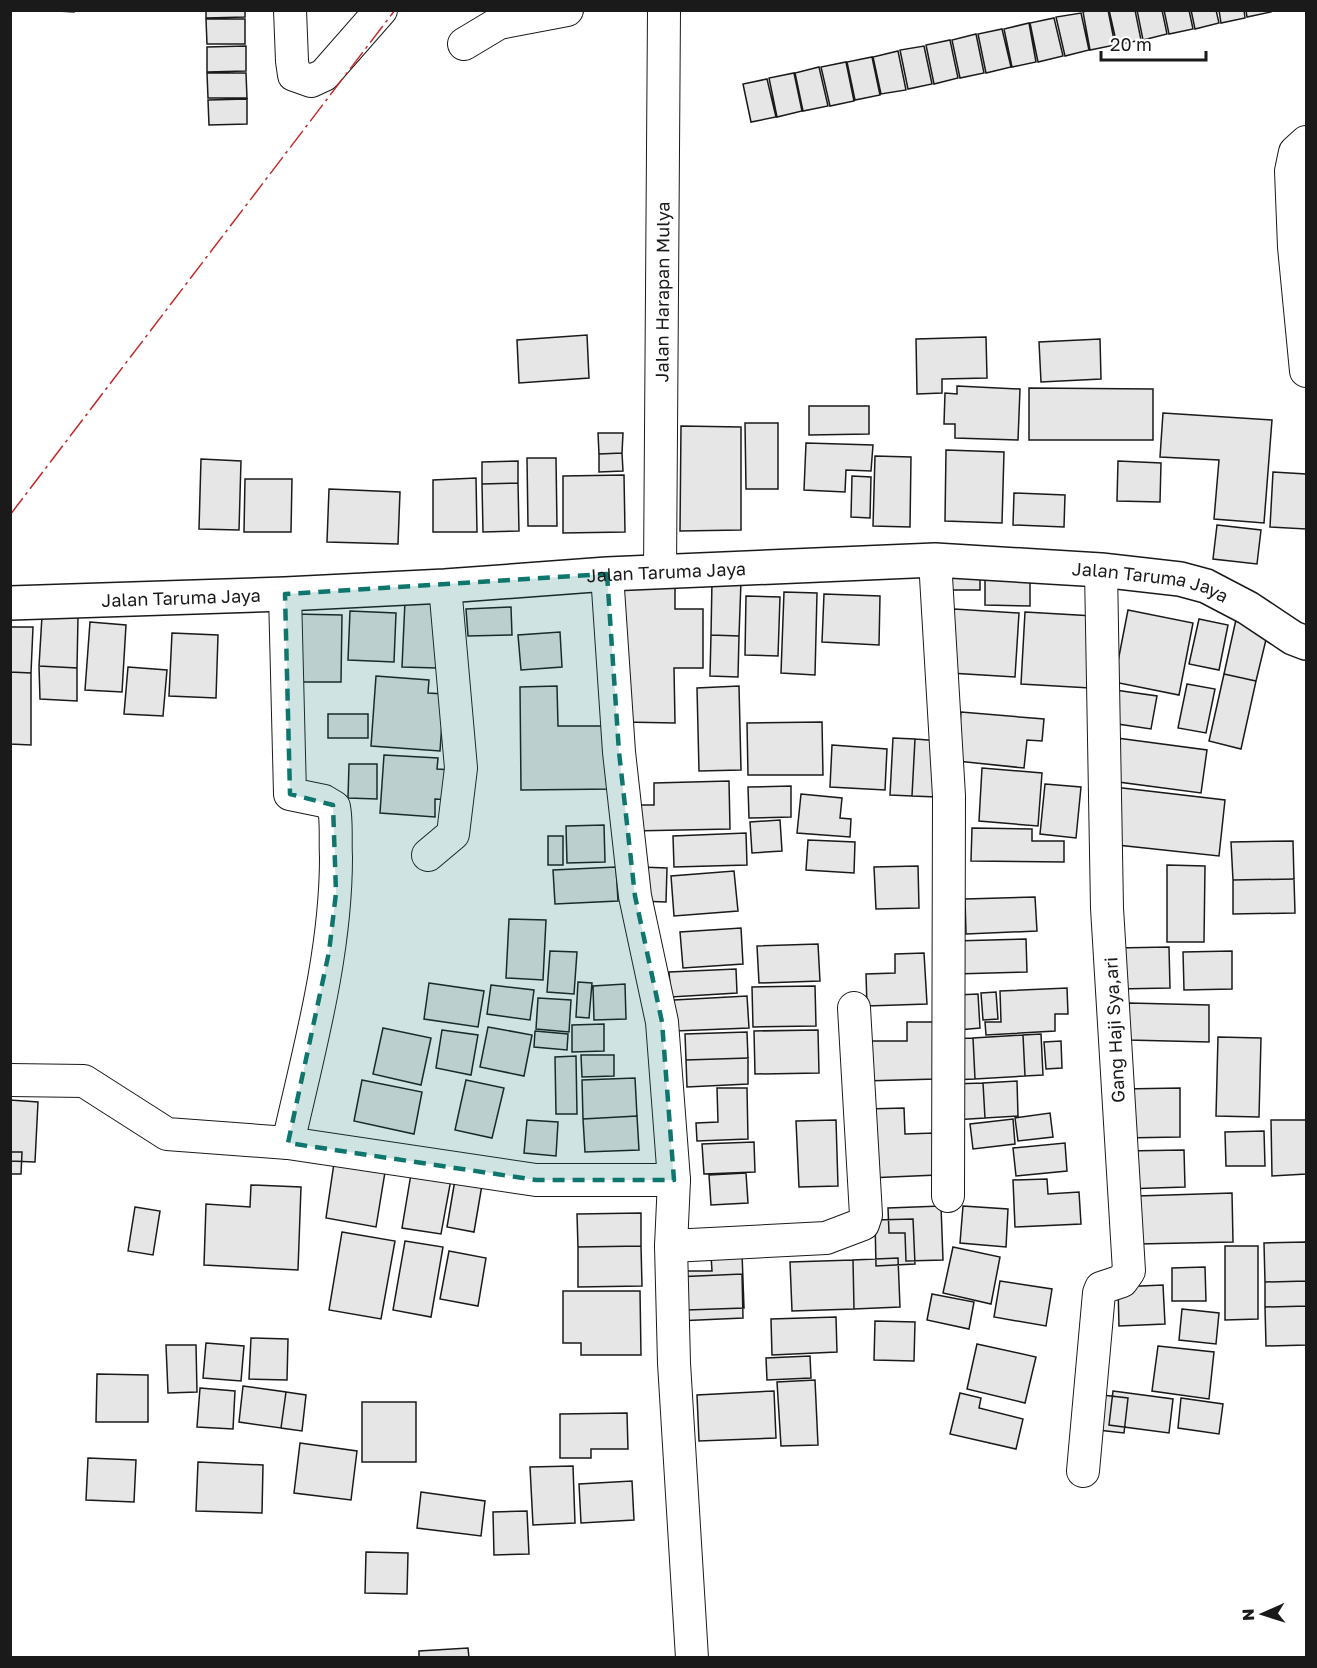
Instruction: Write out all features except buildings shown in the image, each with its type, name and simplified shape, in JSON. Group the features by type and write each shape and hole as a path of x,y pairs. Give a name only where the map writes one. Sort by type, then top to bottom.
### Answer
{"main road":[{"name":"Jalan Taruma Jaya","path":"10,603 285,594 445,586 607,574 935,560 1101,570 1180,579 1206,586 1248,608 1306,644"}],"street":[{"path":"290,10 294,75 311,81 324,75 381,10"},
{"path":"465,44 499,23 567,10"},
{"name":"Jalan Harapan Mulya","path":"660,572 664,10"},
{"path":"1301,147 1291,171 1306,371"},
{"path":"935,560 949,796 948,1196"},
{"name":"Gang Haji Sya,ari","path":"1083,1471 1099,1293 1101,1288 1122,1281 1129,1271 1107,908 1101,570"},
{"path":"607,574 620,763 635,896 662,1022 674,1180 671,1246 674,1363 692,1658"},
{"path":"428,855 453,834 461,768 445,586"},
{"path":"285,594 290,794 324,801 334,807 336,882 328,952 288,1143"},
{"path":"671,1246 826,1238 863,1224 866,1215 854,1008"},
{"path":"10,1080 84,1082 167,1134 288,1143 536,1180 674,1180"}],"highlighted area":[{"path":"607,574 619,752 635,896 662,1022 674,1180 536,1180 288,1143 329,952 336,893 333,805 290,794 285,594"}],"power":[{"path":"10,515 395,10"}]}
